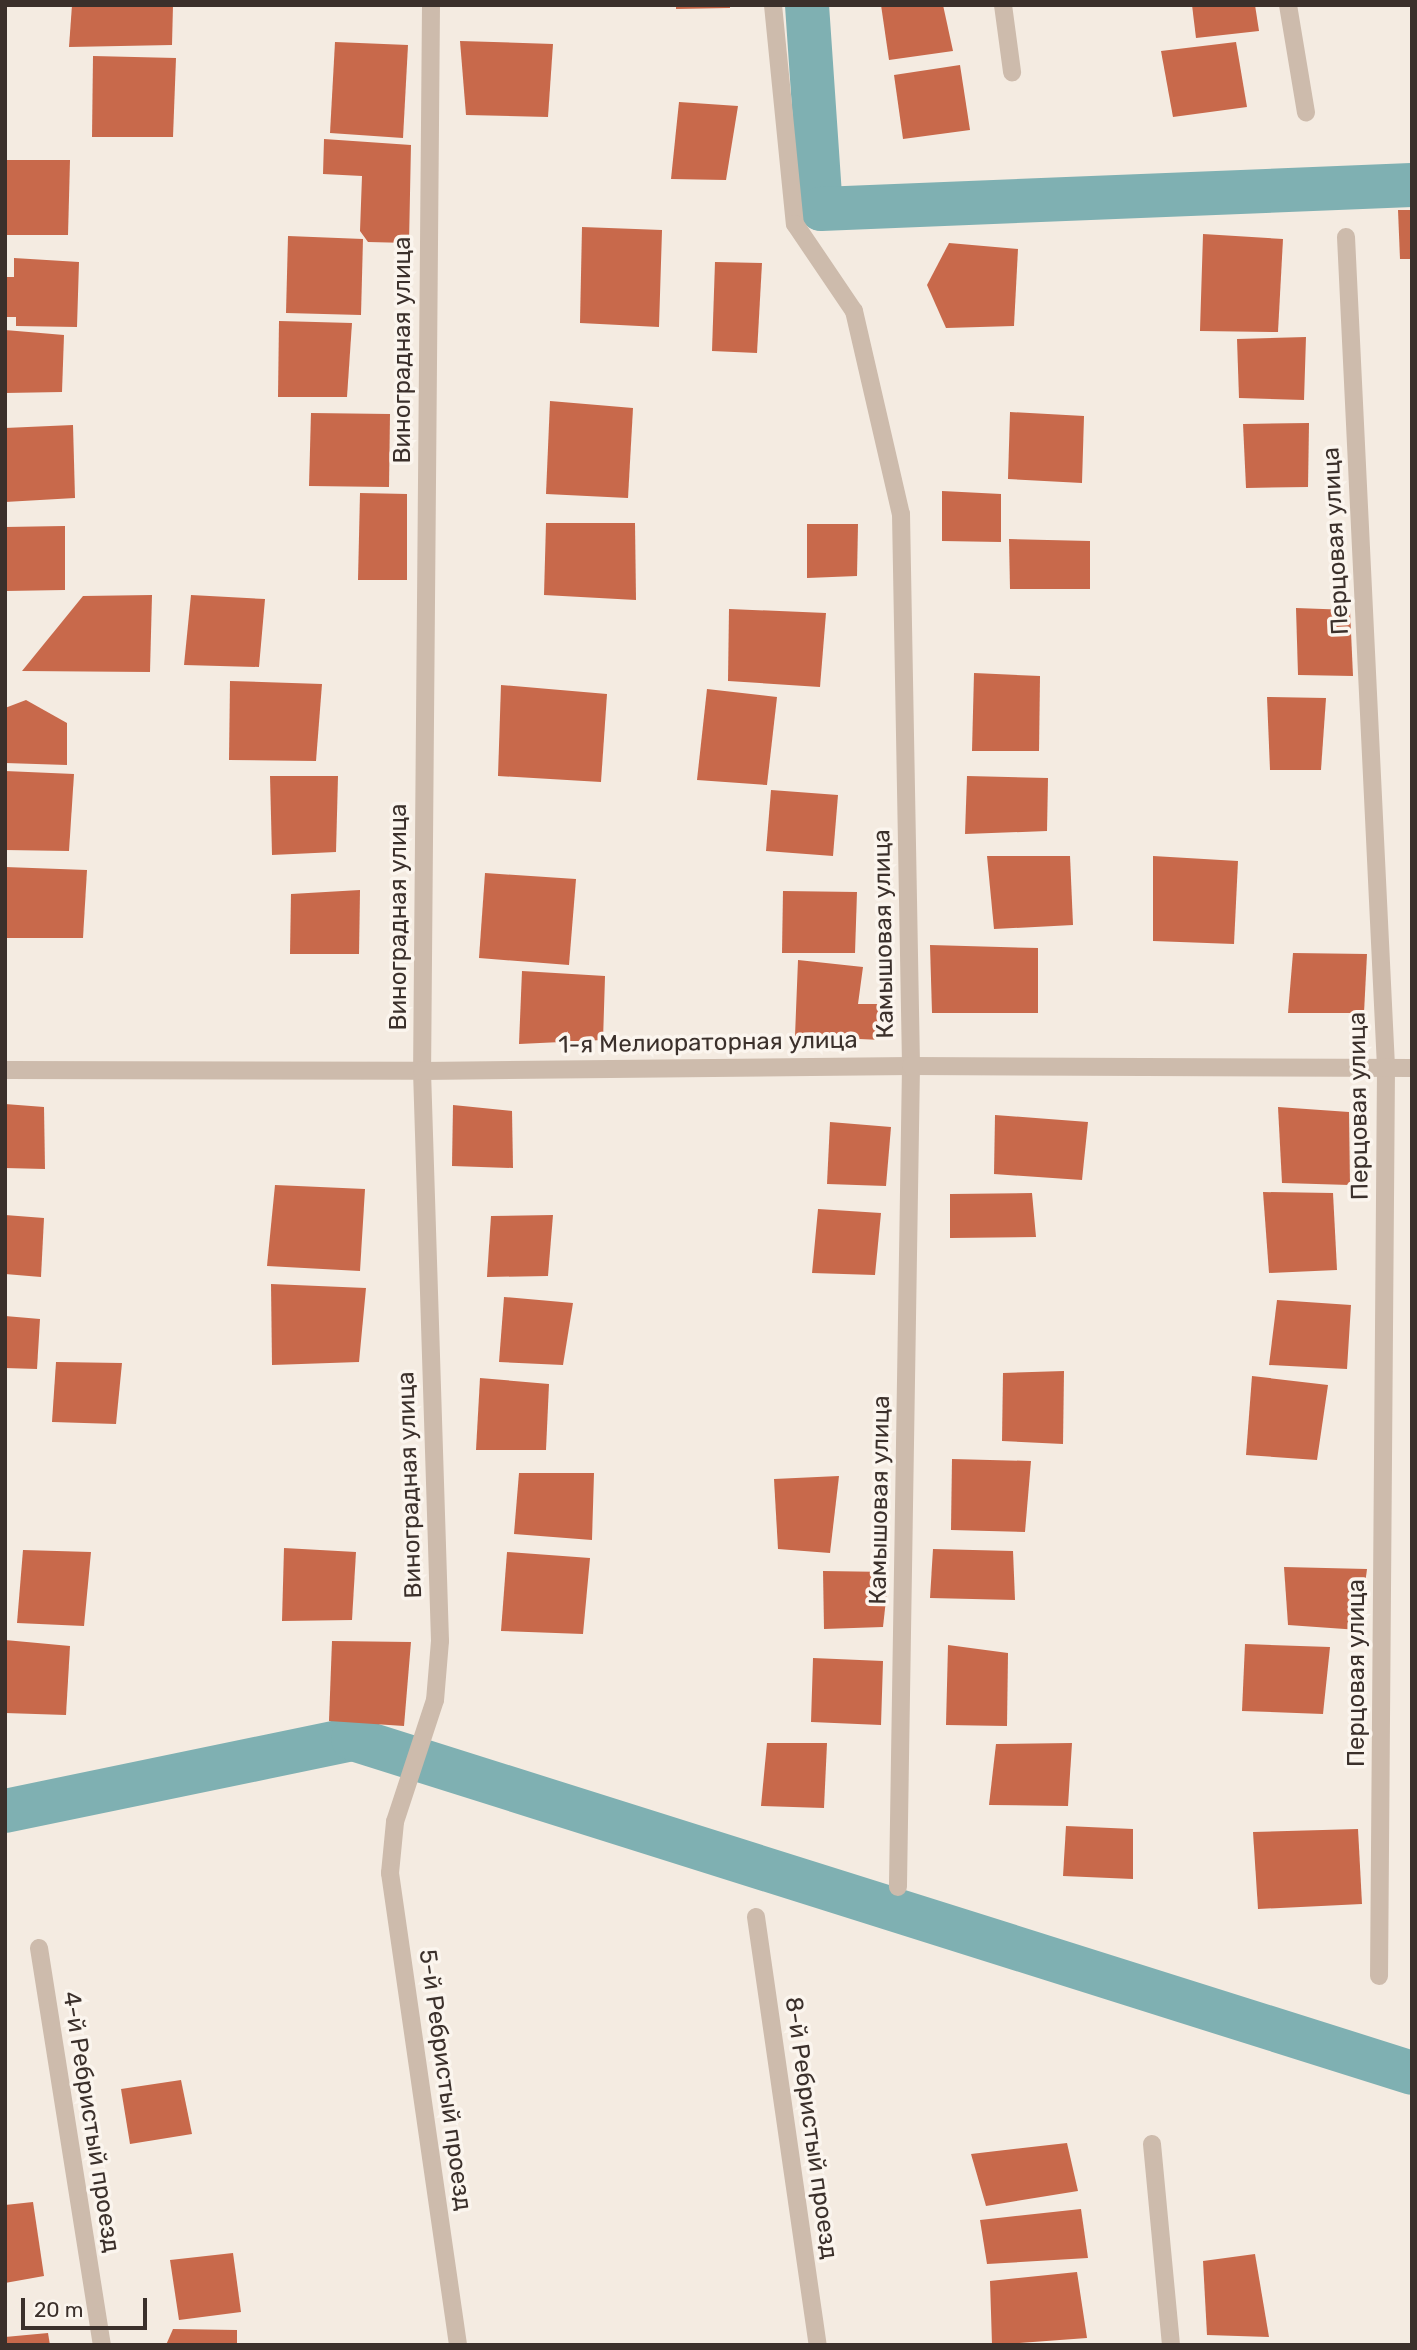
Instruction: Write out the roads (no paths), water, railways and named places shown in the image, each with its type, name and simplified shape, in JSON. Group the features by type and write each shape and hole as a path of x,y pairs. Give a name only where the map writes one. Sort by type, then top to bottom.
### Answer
{"street":[{"name":"Виноградная улица","path":"395,1822 435,1700 440,1641 422,1071 431,5"},
{"name":"Камышовая улица","path":"773,5 794,224 854,311 901,514 911,1066 898,1887"},
{"path":"1003,5 1012,72"},
{"path":"1288,5 1306,113"},
{"name":"Перцовая улица","path":"1346,237 1386,1068 1379,1976"},
{"name":"1-я Мелиораторная улица","path":"5,1070 422,1071 911,1066 1412,1068"},
{"name":"5-й Ребристый проезд","path":"395,1822 390,1873 458,2345"},
{"name":"8-й Ребристый проезд","path":"756,1917 818,2345"},
{"name":"4-й Ребристый проезд","path":"38,1948 102,2345"},
{"path":"1152,2144 1171,2345"}],"waterway":[{"path":"807,5 821,209 1412,185"},
{"path":"5,1811 353,1739 1412,2073"}]}
